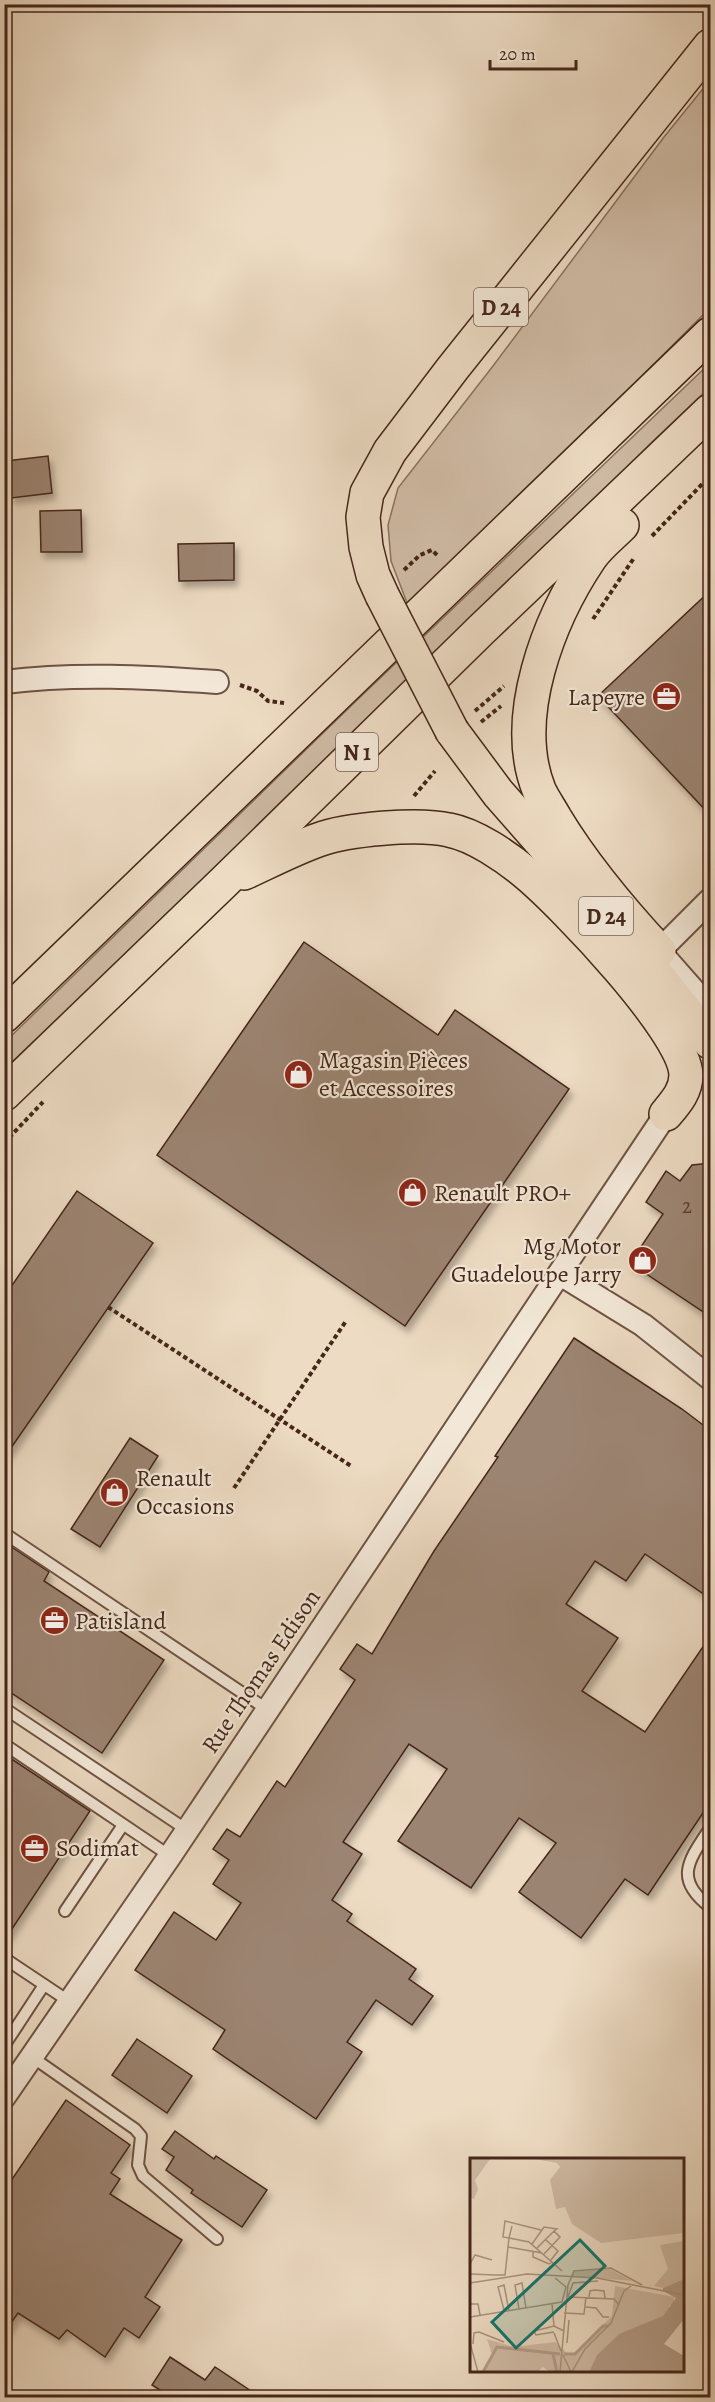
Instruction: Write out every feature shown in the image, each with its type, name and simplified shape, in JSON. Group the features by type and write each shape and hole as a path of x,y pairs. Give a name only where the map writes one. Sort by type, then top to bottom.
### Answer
{"main road":[{"name":"D 24","path":"711,46 460,359 390,451 367,493 363,517 366,547 373,575 452,731 498,793 649,964 711,1042"},
{"name":"N 1","path":"4,1016 711,334"},
{"name":"N 1","path":"4,1094 481,630 711,411"},
{"path":"658,951 629,918 570,842 539,791 528,752 533,690 549,633 591,556 711,438"},
{"path":"225,881 320,839 358,832 400,828 450,830 491,848 526,873 561,905 631,982 678,1047 686,1073 684,1091 666,1114"}],"street":[{"path":"4,682 41,677 127,675 217,682"},
{"path":"658,951 711,900"},
{"name":"D 24","path":"658,951 711,1009"},
{"path":"4,1010 34,987"},
{"name":"Rue Thomas Edison","path":"4,2097 188,1830 666,1114"},
{"path":"560,1274 643,1326 711,1378"}],"lane":[{"path":"4,1533 268,1710"},
{"path":"4,1708 188,1830"},
{"path":"4,1744 170,1856"},
{"path":"65,1911 123,1825"},
{"path":"711,1828 690,1859 687,1881 699,1898 711,1907"},
{"path":"4,1958 70,2002"},
{"path":"4,2046 44,1985"},
{"path":"32,2057 135,2130 141,2136 138,2165 143,2176 217,2239"}],"path":[{"path":"382,595 420,555 432,550 443,564"},
{"path":"452,731 528,665 541,660"},
{"path":"400,828 411,800 435,771"},
{"path":"4,1143 45,1101"},
{"path":"108,1307 351,1466"},
{"path":"234,1488 346,1321"}],"shaded area":[{"path":"710,80 710,308 409,608 391,561 388,525 398,488 493,366 664,137"},
{"path":"710,363 710,387 526,569 5,1069 5,1042 354,703"}],"building":[{"path":"48,456 52,493 11,498 6,461"},
{"path":"81,510 82,552 41,552 40,511"},
{"path":"234,543 234,580 179,581 178,544"},
{"name":"Lapeyre","path":"711,590 711,816 598,696"},
{"path":"304,942 438,1035 455,1010 569,1089 405,1326 157,1155"},
{"path":"711,1163 711,1317 630,1263 663,1214 646,1202 666,1171 680,1181 692,1165"},
{"path":"77,1191 153,1243 4,1458 4,1297"},
{"path":"574,1338 682,1409 711,1431 711,1599 645,1554 626,1581 595,1561 566,1604 618,1638 582,1691 645,1732 711,1635 711,1801 648,1895 625,1879 581,1938 519,1892 556,1843 519,1818 471,1888 398,1841 447,1769 409,1744 343,1842 362,1854 332,1900 352,1914 347,1921 416,1969 409,1979 433,1996 412,2025 376,2000 347,2042 362,2052 316,2119 213,2049 225,2030 135,1970 174,1912 216,1940 241,1903 213,1884 229,1860 213,1849 227,1829 240,1837 277,1781 285,1787 355,1680 340,1669 357,1644 372,1654 434,1551 498,1457 495,1456"},
{"name":"Renault Occasions","path":"130,1438 158,1456 100,1547 71,1529"},
{"name":"Patisland","path":"4,1542 49,1572 44,1581 164,1660 102,1753 4,1688"},
{"name":"Sodimat","path":"4,1754 90,1811 4,1941"},
{"path":"137,2039 192,2076 167,2113 112,2075"},
{"path":"66,2100 130,2145 111,2173 120,2179 110,2194 182,2240 145,2297 160,2307 139,2338 124,2328 105,2357 67,2330 59,2339 18,2313 4,2333 4,2191"},
{"path":"175,2131 214,2159 216,2156 267,2190 242,2227 191,2193 193,2190 166,2170 174,2157 162,2149"},
{"path":"170,2357 205,2380 215,2367 260,2397 171,2397 152,2385"}],"place":[{"name":"Lapeyre","path":"666,697"},
{"name":"Magasin Pièces et Accessoires","path":"298,1074"},
{"name":"Renault PRO+","path":"413,1193"},
{"name":"Mg Motor Guadeloupe Jarry","path":"642,1260"},
{"name":"Renault Occasions","path":"115,1492"},
{"name":"Patisland","path":"54,1621"},
{"name":"Sodimat","path":"35,1848"}]}
